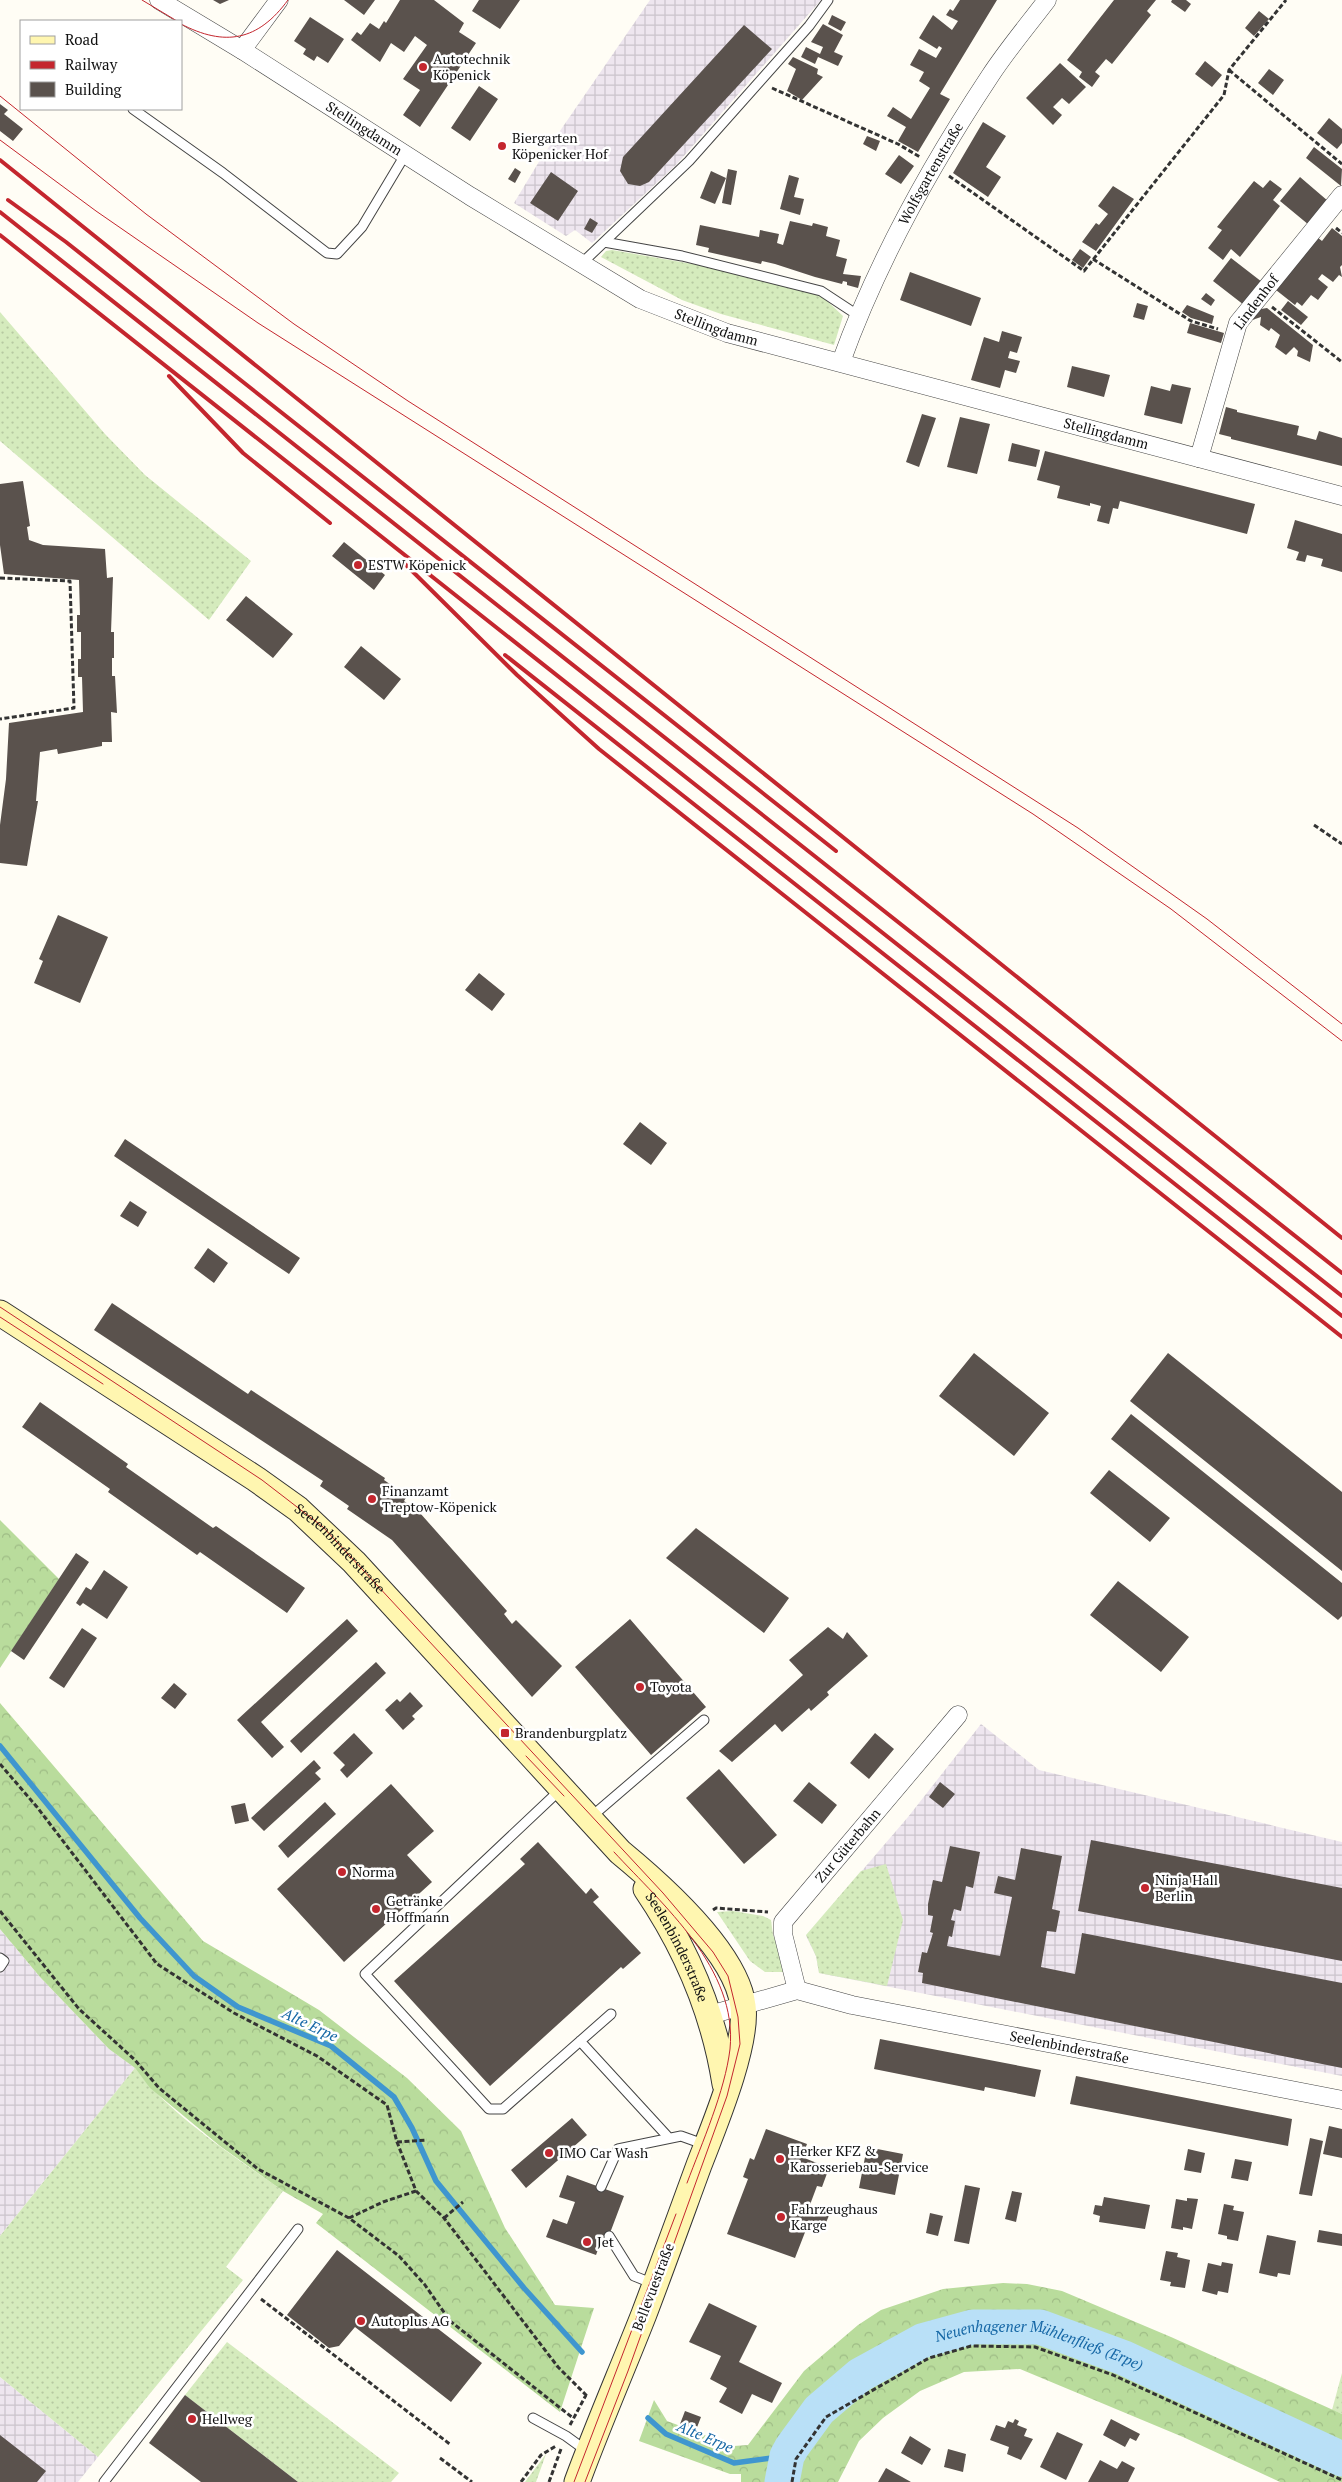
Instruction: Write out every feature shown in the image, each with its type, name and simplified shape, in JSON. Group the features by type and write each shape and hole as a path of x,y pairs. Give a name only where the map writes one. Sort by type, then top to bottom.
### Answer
{"street":[{"name":"Stellingdamm","path":"159,0 242,50 405,155 640,299 727,333 1342,496"},
{"path":"242,50 278,0"},
{"name":"Wolfsgartenstraße","path":"841,362 859,316 904,221 934,166 990,75 1046,0"},
{"name":"Lindenhof","path":"1200,458 1238,323 1342,195"},
{"name":"Seelenbinderstraße","path":"0,1313 256,1479 323,1531 360,1568 620,1852 666,1918 710,2015 720,2050 726,2092"},
{"name":"Zur Güterbahn","path":"783,1922 958,1715"},
{"name":"Seelenbinderstraße","path":"620,1852 658,1883 715,1946 734,1975 743,2006 740,2043 726,2092"},
{"path":"710,2015 798,1990 783,1934 783,1922"},
{"name":"Seelenbinderstraße","path":"798,1990 852,2005 1342,2100"},
{"name":"Bellevuestraße","path":"577,2482 726,2092"}],"lane":[{"path":"581,264 689,161 760,83 809,26 828,0"},
{"path":"134,110 223,172 326,253 337,254 362,227 405,155"},
{"path":"604,242 682,256 821,291 859,316"},
{"path":"589,1818 704,1720"},
{"path":"561,1789 365,1974 489,2109 503,2109 610,2014"},
{"path":"0,1958 4,1961 0,1967"},
{"path":"580,2041 669,2138"},
{"path":"601,2187 618,2149 681,2136 706,2145"},
{"path":"104,2482 298,2229"},
{"path":"609,2236 634,2276 654,2284"},
{"path":"533,2418 566,2436 588,2452"}],"path":[{"path":"942,171 1084,271 1224,95 1229,70 1286,0"},
{"path":"1229,70 1342,164"},
{"path":"760,83 898,144 925,161"},
{"path":"1093,259 1191,321 1234,333"},
{"path":"1259,297 1342,362"},
{"path":"0,578 70,581 74,708 0,719"},
{"path":"1314,825 1342,844"},
{"path":"0,1764 37,1807 157,1964 234,2014 317,2056 387,2105 396,2142 416,2191 444,2218 558,2367 581,2390"},
{"path":"712,1911 716,1908 772,1913 783,1922"},
{"path":"0,1912 79,2009 135,2060 159,2088 258,2169 349,2218 399,2256 426,2285 450,2321 573,2418"},
{"path":"396,2142 427,2140"},
{"path":"349,2218 383,2202 416,2191"},
{"path":"444,2218 463,2202"},
{"path":"251,2292 450,2445"},
{"path":"792,2482 796,2459 826,2417 929,2358 970,2346 1035,2347 1105,2372 1342,2480"},
{"path":"521,2482 541,2454 556,2446"},
{"path":"440,2458 472,2482"}],"shaded area":[{"path":"650,0 821,0 676,165 592,243 575,230 566,236 514,203 540,160"},
{"path":"981,1724 1039,1770 1342,1842 1342,2076 819,1973 816,1956 806,1936 908,1817"},
{"path":"0,1929 40,1977 109,2049 135,2068 0,2236"},
{"path":"0,2377 98,2457 78,2482 0,2482"}],"green space":[{"path":"612,250 704,266 786,285 823,297 843,316 834,345 721,314 682,300 601,257 606,251"},
{"path":"0,312 105,434 145,475 251,561 209,620 0,441"},
{"path":"0,1520 59,1579 0,1668"},
{"path":"0,1703 203,1941 319,2010 407,2078 461,2131 505,2228 555,2305 594,2308 560,2412 316,2223 323,2214 283,2191 220,2146 150,2088 135,2068 109,2049 40,1977 0,1929"},
{"path":"886,1864 903,1920 887,1986 819,1973 816,1956 806,1935 861,1871"},
{"path":"733,1911 763,1916 771,1920 773,1935 786,1967 785,1972 765,1972 750,1961 717,1912"},
{"path":"135,2068 166,2103 185,2119 283,2191 226,2267 243,2280 98,2457 0,2377 0,2236"},
{"path":"1003,2283 1027,2284 1062,2291 1171,2337 1342,2414 1342,2482 1280,2482 1183,2437 1020,2369 964,2372 920,2391 883,2418 859,2441 838,2482 741,2482 741,2474 730,2474 639,2441 654,2400 667,2421 734,2446 748,2445 804,2371 858,2325 881,2310 943,2289"},
{"path":"227,2342 399,2473 391,2482 298,2482 185,2395"},
{"path":"1342,2373 1342,2414 1332,2410"},
{"path":"546,2454 536,2482 525,2482"}],"building":[{"path":"213,0 229,0 220,4"},
{"path":"344,0 375,0 364,15"},
{"path":"400,0 434,0 464,23 459,32 476,43 420,127 403,115 420,90 403,79 427,45 415,36 404,52 391,43 380,62 351,40 357,32 361,35 370,23 379,29 384,21 386,23"},
{"path":"479,0 520,0 500,29 472,11"},
{"path":"960,0 997,0 940,94 950,99 918,152 898,141 906,127 887,116 893,107 911,119 930,88 919,81 924,72 910,65 919,49 936,58 942,48 939,46 937,49 919,38 933,15 952,30 958,21 946,15 950,9 953,11"},
{"path":"1114,0 1156,0 1147,11 1151,15 1112,64 1106,59 1095,72 1100,76 1092,87 1079,77 1082,72 1067,60"},
{"path":"1172,0 1186,0 1191,4 1185,12 1171,2"},
{"path":"1259,11 1269,19 1254,36 1245,28"},
{"path":"832,15 846,22 841,31 828,24"},
{"path":"310,17 344,39 328,63 317,56 314,61 303,54 306,49 294,41"},
{"path":"823,24 843,35 834,52 843,56 838,66 818,57 815,64 801,57 806,47 820,54 823,47 811,42"},
{"path":"744,25 772,49 649,182 640,186 628,184 620,171 623,157"},
{"path":"793,57 818,69 817,74 823,77 802,100 787,91 796,69 788,64"},
{"path":"1205,61 1222,75 1212,87 1195,74"},
{"path":"1060,63 1086,87 1069,104 1062,98 1053,107 1062,115 1053,125 1026,98"},
{"path":"1269,69 1284,80 1273,95 1258,83"},
{"path":"479,86 498,99 470,141 451,128"},
{"path":"0,104 8,110 4,114 23,129 13,141 0,131"},
{"path":"1329,118 1342,129 1342,143 1337,149 1317,133"},
{"path":"983,122 1006,136 986,167 1001,177 988,197 953,173"},
{"path":"867,136 880,141 876,151 863,144"},
{"path":"1314,147 1342,169 1341,186 1306,158"},
{"path":"899,155 914,166 901,184 885,174"},
{"path":"515,168 521,172 515,183 508,179"},
{"path":"728,169 737,171 731,205 722,203"},
{"path":"711,171 726,178 715,204 700,198"},
{"path":"551,172 578,191 558,221 530,203"},
{"path":"789,175 799,178 794,197 804,199 800,215 780,209"},
{"path":"1300,177 1328,201 1309,225 1280,201"},
{"path":"1270,180 1282,189 1273,200 1280,206 1240,257 1231,249 1223,260 1208,248 1222,230 1217,227 1254,181 1263,188"},
{"path":"1113,186 1134,199 1096,251 1082,242 1096,223 1099,225 1108,214 1098,206"},
{"path":"590,218 598,223 592,233 584,229"},
{"path":"790,221 812,226 813,223 828,227 826,236 840,240 836,256 847,259 843,274 861,276 858,288 847,285 847,282 843,281 842,284 775,264 762,261 761,264 708,252 709,248 696,245 700,225 759,237 760,230 779,234 777,243 783,245"},
{"path":"1332,228 1342,236 1342,265 1340,267 1342,277 1339,275 1333,282 1322,274 1318,279 1328,287 1318,300 1311,295 1302,306 1297,302 1295,305 1276,290 1317,237 1322,241"},
{"path":"1080,249 1091,257 1083,268 1072,260"},
{"path":"1231,258 1262,282 1244,305 1213,281"},
{"path":"910,272 981,298 971,326 900,300"},
{"path":"1206,293 1215,300 1211,306 1201,299"},
{"path":"1288,301 1308,317 1301,325 1281,310"},
{"path":"1137,303 1148,306 1144,320 1133,317"},
{"path":"1187,305 1214,316 1212,324 1191,318 1182,312"},
{"path":"1267,308 1313,345 1310,362 1297,356 1298,351 1294,347 1286,355 1275,347 1280,335 1271,328 1269,331 1260,325 1261,317 1252,320 1261,309"},
{"path":"1190,323 1224,333 1221,343 1187,333"},
{"path":"1002,331 1022,337 1017,353 1010,351 1008,358 1020,361 1016,373 1005,370 1000,388 971,380 984,337 999,342"},
{"path":"1072,366 1110,375 1104,397 1067,387"},
{"path":"1172,384 1191,388 1182,424 1144,415 1151,386 1170,391"},
{"path":"1226,407 1237,410 1237,412 1299,426 1297,435 1316,440 1319,431 1342,438 1342,466 1231,439 1231,437 1219,434"},
{"path":"922,414 936,418 919,467 906,462"},
{"path":"960,417 990,424 977,474 947,467"},
{"path":"1012,443 1040,450 1036,467 1008,461"},
{"path":"1045,451 1255,504 1247,534 1120,501 1118,509 1113,508 1109,524 1097,521 1101,506 1090,503 1090,506 1057,498 1060,486 1037,480"},
{"path":"23,481 30,526 27,527 29,540 43,545 105,549 107,578 113,577 111,632 114,632 114,658 112,658 112,676 115,676 117,713 111,712 112,742 102,742 102,746 58,754 57,749 40,752 36,801 38,801 27,866 0,863 0,825 6,779 9,723 83,712 82,677 78,677 78,659 81,659 81,632 77,632 77,615 80,615 79,580 4,574 0,545 0,484"},
{"path":"1295,520 1342,534 1342,572 1321,566 1323,559 1307,555 1305,562 1296,560 1299,552 1287,548"},
{"name":"ESTW Köpenick","path":"344,542 385,575 374,590 332,556"},
{"path":"246,596 293,634 273,658 226,620"},
{"path":"361,646 401,679 384,700 344,667"},
{"path":"58,915 108,937 80,1003 34,983 43,961 39,959"},
{"path":"479,973 505,994 492,1011 465,990"},
{"path":"640,1122 667,1143 651,1165 623,1144"},
{"path":"125,1139 300,1258 289,1274 114,1156"},
{"path":"130,1201 147,1212 138,1227 120,1216"},
{"path":"208,1248 228,1263 214,1283 194,1268"},
{"name":"Finanzamt Treptow-Köpenick","path":"112,1303 248,1394 251,1390 385,1478 384,1480 407,1496 404,1501 420,1513 507,1611 504,1614 512,1624 516,1620 562,1666 532,1697 392,1540 347,1509 349,1506 320,1486 323,1481 94,1330"},
{"path":"974,1353 1049,1413 1014,1456 939,1396"},
{"path":"1168,1353 1342,1492 1342,1571 1130,1401"},
{"path":"40,1402 128,1464 126,1467 213,1528 216,1526 305,1588 287,1613 200,1552 197,1555 108,1492 110,1489 22,1427"},
{"path":"1131,1414 1342,1583 1342,1616 1338,1620 1111,1439"},
{"path":"1109,1470 1170,1518 1150,1542 1090,1493"},
{"path":"696,1528 789,1598 764,1633 666,1558"},
{"path":"76,1553 89,1562 24,1660 11,1651"},
{"path":"104,1570 128,1587 107,1619 83,1603 80,1606 76,1603 86,1587 91,1590"},
{"path":"1118,1581 1189,1637 1161,1672 1090,1615"},
{"path":"347,1619 358,1631 261,1722 284,1747 272,1758 237,1720"},
{"name":"Toyota","path":"630,1619 706,1707 651,1755 575,1667"},
{"path":"828,1627 843,1639 847,1632 868,1656 827,1692 829,1695 811,1711 809,1708 782,1732 775,1724 732,1762 719,1751 803,1675 789,1660"},
{"path":"82,1628 97,1638 64,1688 49,1678"},
{"path":"376,1662 386,1673 301,1753 290,1741"},
{"path":"174,1683 187,1694 175,1709 161,1698"},
{"path":"410,1692 423,1706 412,1716 415,1719 403,1730 385,1710 397,1699 400,1702"},
{"path":"354,1733 373,1753 347,1778 340,1770 345,1765 333,1753"},
{"path":"875,1733 894,1749 869,1779 850,1763"},
{"path":"314,1760 321,1768 315,1773 321,1779 264,1831 251,1818"},
{"path":"719,1769 777,1835 744,1864 686,1798"},
{"path":"809,1782 837,1805 822,1824 793,1801"},
{"path":"940,1782 955,1794 943,1808 929,1797"},
{"name":"Norma","path":"391,1784 434,1831 407,1855 432,1882 344,1962 277,1889"},
{"path":"325,1802 336,1814 288,1858 278,1846"},
{"path":"245,1803 249,1821 235,1824 231,1806"},
{"path":"1091,1840 1342,1888 1342,1961 1078,1911"},
{"path":"538,1842 586,1894 591,1888 599,1897 593,1902 641,1953 623,1969 621,1967 490,2086 394,1981 525,1864 520,1859"},
{"path":"950,1846 980,1852 973,1888 966,1886 961,1911 954,1909 951,1920 955,1921 952,1937 949,1936 947,1946 1000,1956 1012,1897 994,1893 998,1876 1015,1880 1021,1848 1062,1856 1052,1909 1060,1911 1056,1932 1047,1931 1041,1967 1075,1974 1082,1933 1342,1983 1342,2068 922,1983 923,1973 918,1972 922,1952 927,1953 933,1933 930,1932 933,1916 928,1915 928,1904 933,1880 942,1882"},
{"path":"880,2039 1041,2070 1035,2097 985,2087 984,2091 874,2069"},
{"path":"1076,2076 1292,2119 1288,2146 1070,2104"},
{"name":"IMO Car Wash","path":"572,2118 587,2135 526,2188 511,2170"},
{"path":"1329,2126 1342,2129 1342,2158 1323,2154"},
{"path":"766,2129 807,2144 802,2157 829,2168 822,2187 817,2186 808,2210 812,2211 815,2206 831,2211 824,2227 809,2222 795,2258 727,2234 748,2179 743,2177 750,2158 754,2160"},
{"path":"1310,2138 1323,2141 1312,2196 1299,2194"},
{"path":"867,2147 903,2154 895,2195 859,2188"},
{"path":"1188,2149 1205,2153 1201,2173 1184,2170"},
{"path":"1235,2159 1252,2162 1248,2181 1231,2178"},
{"path":"567,2175 624,2196 607,2241 602,2239 596,2255 546,2237 553,2219 567,2224 575,2202 559,2197"},
{"path":"965,2185 980,2188 969,2244 954,2241"},
{"path":"1012,2191 1022,2193 1016,2222 1005,2219"},
{"path":"1104,2197 1150,2205 1145,2229 1099,2222 1100,2216 1093,2214 1095,2205 1102,2206"},
{"path":"1187,2198 1198,2199 1192,2229 1183,2227 1183,2230 1171,2228 1176,2199 1187,2201"},
{"path":"1224,2204 1234,2206 1233,2210 1244,2212 1238,2241 1227,2239 1227,2236 1218,2234"},
{"path":"930,2213 943,2216 938,2236 926,2233"},
{"path":"1319,2230 1342,2234 1342,2246 1317,2242"},
{"path":"1267,2235 1296,2241 1290,2275 1278,2273 1277,2277 1259,2273"},
{"name":"Autoplus AG","path":"337,2250 482,2363 451,2402 355,2327 339,2346 329,2348 287,2315"},
{"path":"1166,2251 1178,2253 1177,2257 1190,2260 1185,2288 1170,2286 1171,2282 1160,2280"},
{"path":"1222,2262 1233,2264 1228,2293 1218,2291 1217,2295 1202,2291 1208,2263 1221,2266"},
{"path":"709,2303 757,2326 739,2362 782,2383 772,2403 752,2394 742,2414 719,2402 727,2388 710,2379 721,2356 689,2342"},
{"name":"Hellweg","path":"185,2395 298,2482 201,2482 149,2443"},
{"path":"685,2411 701,2417 696,2430 680,2424"},
{"path":"1015,2419 1019,2421 1017,2425 1027,2429 1024,2436 1033,2439 1021,2460 1007,2454 1009,2447 990,2440 996,2425 1005,2428 1008,2421 1013,2423"},
{"path":"1111,2419 1140,2434 1136,2441 1130,2438 1125,2447 1103,2435"},
{"path":"1057,2432 1083,2444 1066,2480 1040,2467"},
{"path":"0,2435 46,2471 37,2482 0,2482"},
{"path":"910,2436 931,2449 922,2465 901,2453"},
{"path":"948,2449 966,2454 963,2472 944,2467"},
{"path":"1100,2460 1117,2469 1122,2461 1135,2468 1128,2482 1088,2482"},
{"path":"886,2468 911,2482 878,2482"}],"waterway":[{"name":"Alte Erpe","path":"0,1746 140,1918 194,1976 238,2007 331,2046 394,2097 412,2128 436,2181 524,2288 582,2352"},
{"name":"Neuenhagener Mühlenfließ (Erpe)","path":"782,2482 787,2456 792,2447 819,2410 860,2375 922,2341 973,2327 1040,2327 1124,2358 1342,2459"},
{"name":"Alte Erpe","path":"648,2418 666,2434 734,2463 787,2456"}],"tram line":[{"path":"142,0 175,20"},
{"path":"182,24 212,36 240,36 253,32 265,24 277,14 288,0"},
{"path":"0,96 146,214 294,324 408,401 1078,828 1207,919 1342,1024"},
{"path":"0,140 96,211 258,323 1033,814 1171,909 1342,1041"},
{"path":"0,1307 262,1480 323,1527 663,1893 713,1952 728,1976 738,2017 740,2044 727,2096 628,2371 585,2482"},
{"path":"0,1317 103,1384"},
{"path":"526,1756 564,1796"},
{"path":"614,1852 654,1894 693,1940 710,1965 722,1992 729,2020 730,2049 723,2082 687,2183"},
{"path":"574,2482 676,2214"}],"railway":[{"path":"0,160 1342,1238"},
{"path":"8,200 66,242 836,851"},
{"path":"0,212 1342,1273"},
{"path":"0,235 1342,1296"},
{"path":"169,376 243,453 330,523"},
{"path":"402,561 517,675 599,749 1342,1337"},
{"path":"505,655 1342,1316"}],"place":[{"name":"Autotechnik Köpenick","path":"423,67"},
{"name":"Biergarten Köpenicker Hof","path":"502,146"},
{"name":"ESTW Köpenick","path":"358,565"},
{"name":"Finanzamt Treptow-Köpenick","path":"372,1499"},
{"name":"Toyota","path":"640,1687"},
{"name":"Brandenburgplatz","path":"505,1733"},
{"name":"Norma","path":"342,1872"},
{"name":"Ninja Hall Berlin","path":"1145,1888"},
{"name":"Getränke Hoffmann","path":"376,1909"},
{"name":"IMO Car Wash","path":"549,2153"},
{"name":"Herker KFZ & Karosseriebau-Service","path":"780,2159"},
{"name":"Fahrzeughaus Karge","path":"781,2217"},
{"name":"Jet","path":"587,2242"},
{"name":"Autoplus AG","path":"361,2321"},
{"name":"Hellweg","path":"192,2419"}]}
